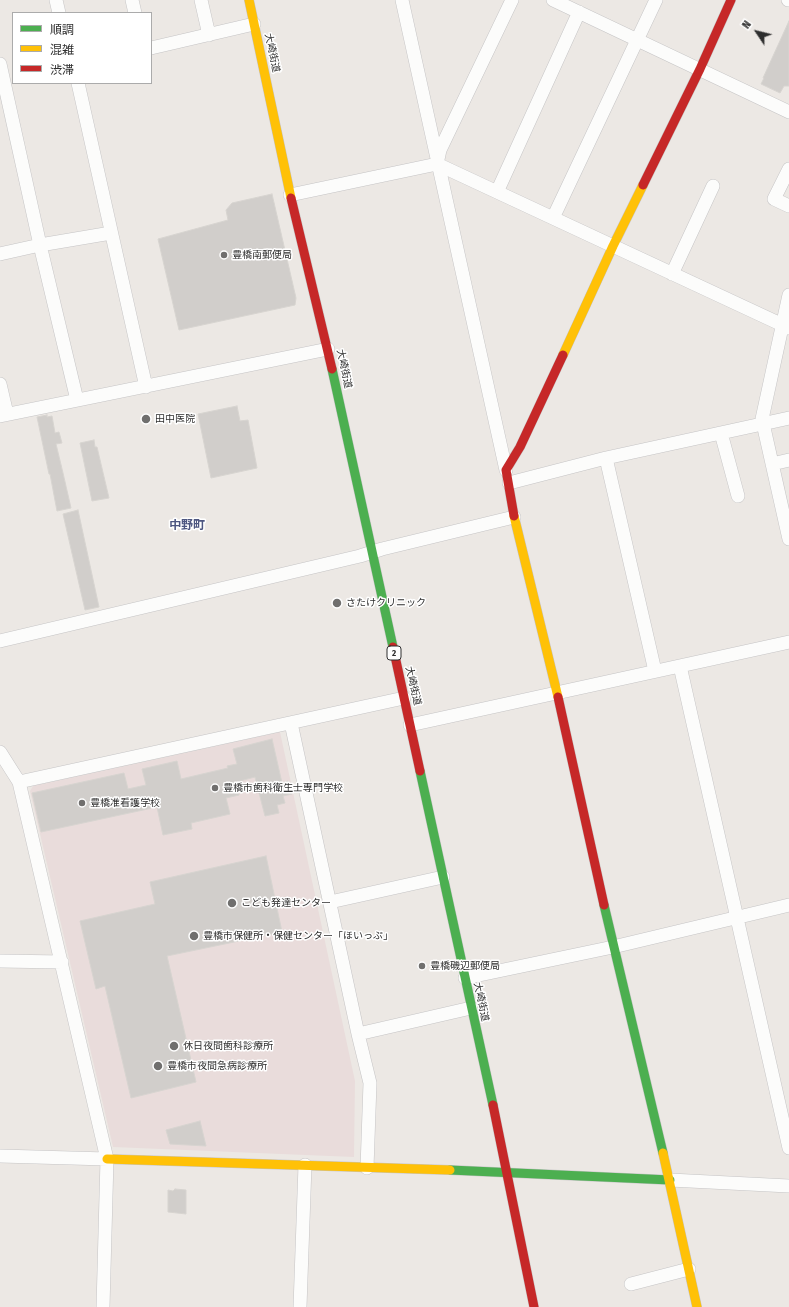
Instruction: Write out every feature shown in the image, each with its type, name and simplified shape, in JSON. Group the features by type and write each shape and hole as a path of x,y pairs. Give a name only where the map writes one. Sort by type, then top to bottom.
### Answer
{"street":[{"path":"56,0 59,12"},
{"path":"132,0 135,12"},
{"path":"201,0 209,35"},
{"name":"大崎街道","path":"249,0 290,195 328,349 410,725 534,1307"},
{"path":"402,0 507,477 514,517 557,693 614,947 670,1180 697,1307"},
{"path":"437,164 440,150 512,0"},
{"path":"553,0 789,112"},
{"path":"553,218 656,0"},
{"path":"507,477 613,246 700,69 731,0"},
{"path":"497,192 580,12"},
{"path":"152,48 254,24"},
{"path":"0,64 6,81 40,245 77,400"},
{"path":"78,84 146,387"},
{"path":"290,195 437,164 786,327"},
{"path":"789,169 774,199 789,206"},
{"path":"672,274 713,186"},
{"path":"0,254 40,245 111,233"},
{"path":"789,295 786,327 762,419 772,464 786,514 789,539"},
{"path":"0,384 3,415 328,349"},
{"path":"507,477 606,458 789,418"},
{"path":"721,433 738,496"},
{"path":"606,458 655,671"},
{"path":"772,464 789,460"},
{"path":"0,641 360,556 382,549 514,517"},
{"path":"410,725 789,642"},
{"path":"680,666 789,1148"},
{"path":"19,782 404,698"},
{"path":"291,723 358,1034 370,1083 367,1168"},
{"path":"0,752 19,782 107,1159 103,1307"},
{"path":"330,902 443,877"},
{"path":"465,978 614,947 789,905"},
{"path":"0,961 62,962"},
{"path":"358,1034 471,1008"},
{"path":"0,1156 506,1172 789,1186"},
{"path":"300,1307 305,1165"},
{"path":"631,1284 689,1270"}],"shaded area":[{"name":"豊橋市保健所・保健センター「ほいっぷ」","path":"280,732 355,1081 354,1157 113,1147 30,791 33,786"}],"building":[{"path":"789,21 789,86 784,86 780,93 761,84"},
{"path":"272,194 296,298 295,305 179,330 158,239 228,220 226,210 232,203"},
{"path":"237,406 240,421 248,420 257,468 211,478 198,414"},
{"path":"47,415 47,417 52,416 55,433 59,432 62,443 56,444 71,508 57,511 37,417"},
{"path":"94,440 109,498 92,501 80,443"},
{"path":"78,510 99,607 85,610 63,514"},
{"path":"272,739 282,783 288,781 292,794 283,796 285,803 277,805 279,813 265,816 255,777 236,782 239,795 226,798 230,814 191,823 192,829 163,835 157,807 41,832 32,793 124,773 128,789 146,785 142,769 177,761 181,779 228,768 227,766 237,764 233,749"},
{"path":"266,856 282,932 167,956 196,1082 131,1098 105,986 96,989 80,921 155,904 150,882"},
{"path":"200,1121 206,1146 170,1144 166,1130"},
{"path":"175,1189 186,1190 186,1214 168,1212 168,1190 173,1191"}],"traffic: fast":[{"path":"332,369 393,647"},
{"path":"420,771 493,1105"},
{"path":"604,905 663,1153"},
{"path":"450,1170 670,1180"}],"traffic: slow":[{"path":"249,0 291,198"},
{"path":"563,355 643,185"},
{"path":"514,516 558,697"},
{"path":"663,1153 697,1307"},
{"path":"107,1159 450,1170"}],"traffic: jam":[{"path":"643,185 700,69 731,0"},
{"path":"291,198 332,369"},
{"path":"514,516 506,470 520,447 563,355"},
{"path":"393,647 420,771"},
{"path":"558,697 604,905"},
{"path":"493,1105 534,1307"}],"place":[{"name":"豊橋南郵便局","path":"224,255"},
{"name":"田中医院","path":"146,419"},
{"name":"さたけクリニック","path":"337,603"},
{"name":"豊橋市歯科衛生士専門学校","path":"215,788"},
{"name":"豊橋准看護学校","path":"82,803"},
{"name":"こども発達センター","path":"232,903"},
{"name":"豊橋市保健所・保健センター「ほいっぷ」","path":"194,936"},
{"name":"豊橋磯辺郵便局","path":"422,966"},
{"name":"休日夜間歯科診療所","path":"174,1046"},
{"name":"豊橋市夜間急病診療所","path":"158,1066"}],"district":[{"name":"中野町","path":"187,526"}]}
